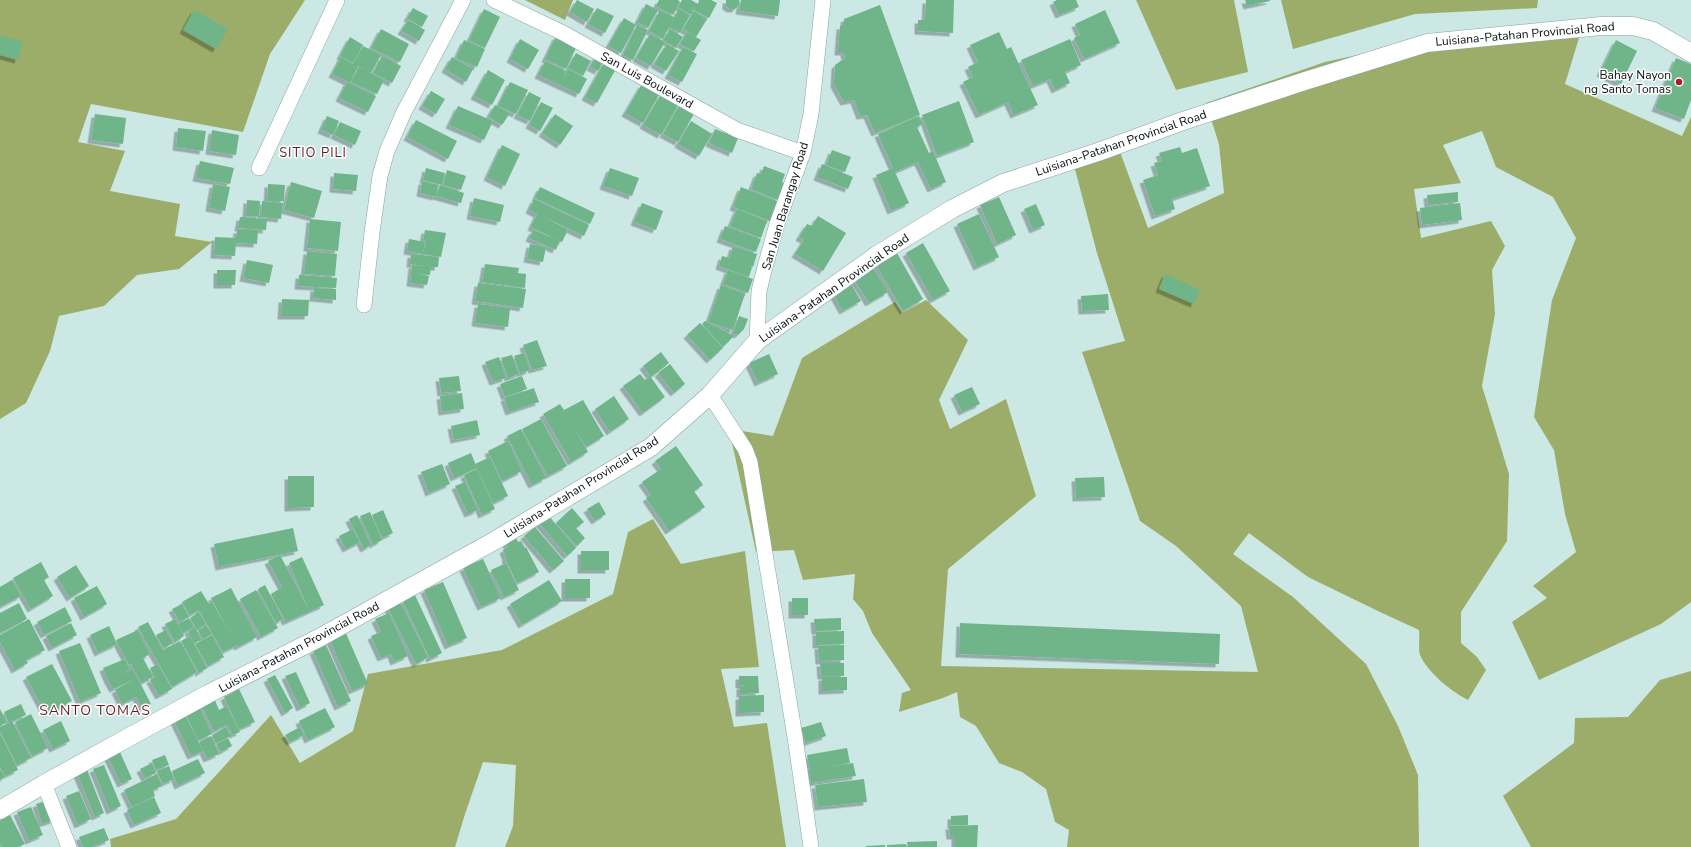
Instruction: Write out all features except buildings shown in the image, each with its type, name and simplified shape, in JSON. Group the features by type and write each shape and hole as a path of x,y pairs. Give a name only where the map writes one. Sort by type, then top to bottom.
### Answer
{"street":[{"path":"259,168 337,0"},
{"path":"364,305 375,208 380,176 387,152 403,114 464,0"},
{"name":"San Luis Boulevard","path":"494,0 563,33 737,130 803,153"},
{"name":"San Juan Barangay Road","path":"757,342 759,291 777,224 803,153 811,114 823,0"},
{"name":"Luisiana-Patahan Provincial Road","path":"0,810 44,784 208,694 326,634 494,541 651,447 710,395 757,342 877,255 952,209 1003,183 1098,152 1183,121 1413,47 1443,40 1601,26 1633,26 1653,32 1691,53"},
{"path":"710,395 744,449 750,462 795,737 811,847"},
{"path":"44,784 69,847"}],"green space":[{"path":"0,0 305,0 270,54 243,132 91,104 78,142 125,151 110,191 180,204 175,236 212,242 179,269 137,275 104,306 59,316 50,351 26,403 0,419"},
{"path":"525,0 573,0 565,20"},
{"path":"1136,0 1234,0 1248,72 1176,90"},
{"path":"1281,0 1538,0 1537,8 1415,14 1293,49"},
{"path":"1582,28 1565,84 1682,136 1691,117 1691,602 1661,624 1539,680 1512,622 1547,598 1533,586 1576,552 1565,514 1554,450 1534,417 1552,300 1576,238 1553,197 1496,167 1482,131 1443,145 1461,183 1414,189 1421,238 1491,221 1505,246 1492,270 1495,314 1482,386 1509,474 1507,541 1461,612 1461,643 1477,657 1486,670 1468,700 1454,692 1428,668 1419,652 1419,630 1308,577 1249,533 1233,554 1293,597 1366,664 1398,726 1418,775 1419,847 1067,847 1069,830 1055,822 1046,789 1022,772 999,763 976,726 960,717 957,692 899,712 902,693 911,690 872,633 863,611 853,599 855,574 803,580 794,550 756,552 729,429 773,436 802,358 895,302 902,313 926,300 968,340 939,400 950,429 1006,399 1036,496 948,569 941,666 1258,672 1241,606 1176,546 1140,521 1082,352 1125,341 1097,253 1071,154 1116,141 1148,228 1224,193 1219,144 1206,103 1325,62 1436,38"},
{"path":"653,519 681,564 745,551 759,667 721,669 734,727 767,723 786,847 505,847 513,826 516,765 483,762 455,847 111,847 110,839 176,819 271,715 300,763 353,731 368,674 502,650 613,594 628,532"},
{"path":"1691,671 1691,847 1531,847 1503,796 1574,743 1575,718 1628,717 1660,680"}],"place":[{"name":"Bahay Nayon ng Santo Tomas","path":"1679,82"}],"district":[{"name":"SITIO PILI","path":"313,152"},
{"name":"SANTO TOMAS","path":"95,710"}]}
